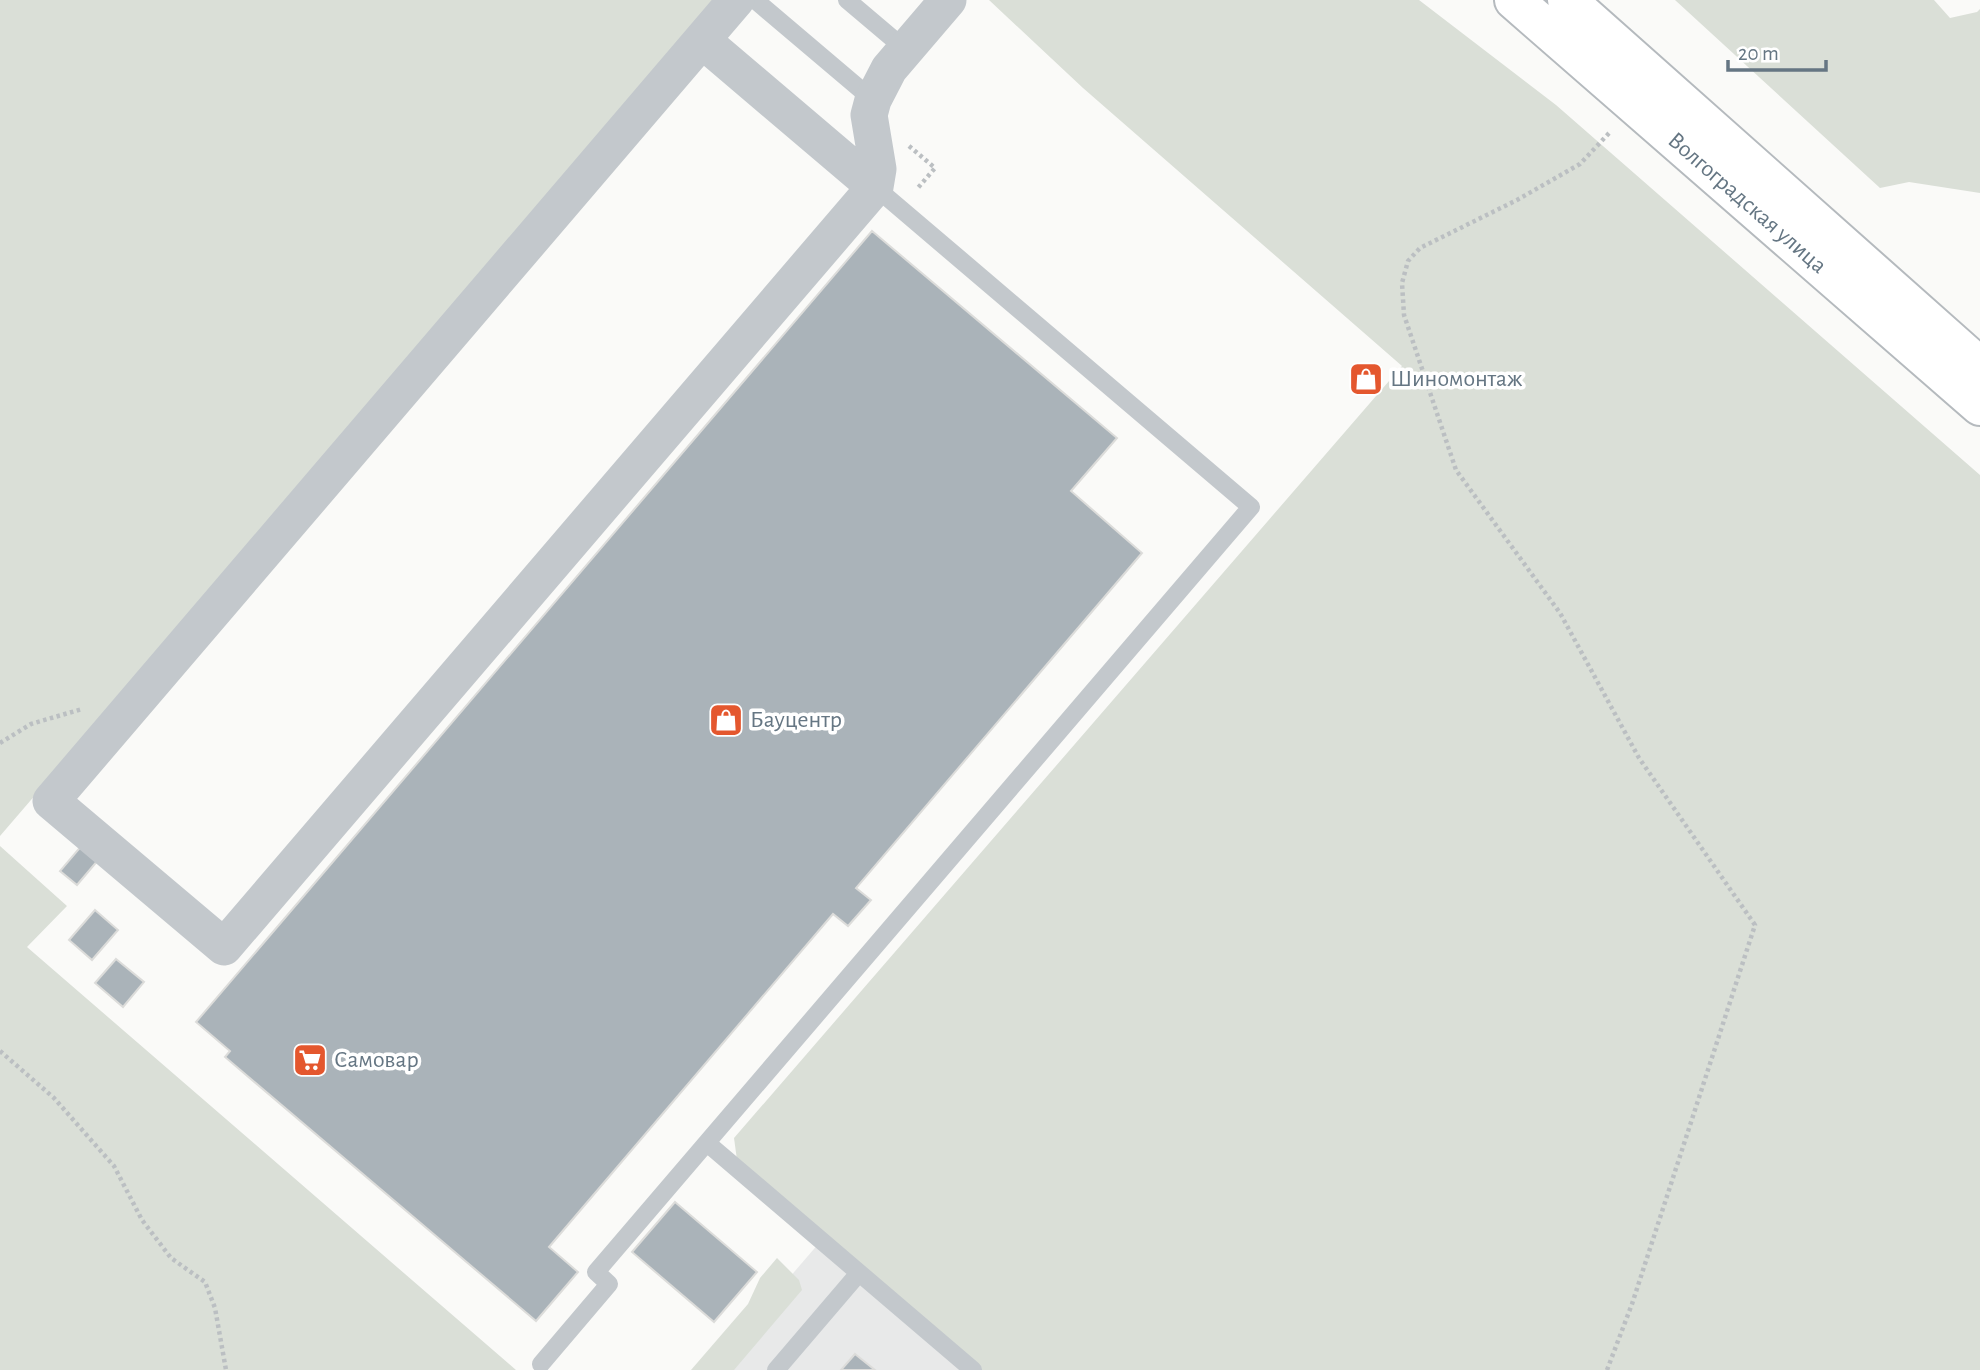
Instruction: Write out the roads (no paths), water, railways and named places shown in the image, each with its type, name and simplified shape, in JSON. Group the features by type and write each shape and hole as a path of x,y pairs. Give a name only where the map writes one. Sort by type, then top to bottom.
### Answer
{"main road":[{"name":"Волгоградская улица","path":"1514,0 1980,406"},
{"name":"Волгоградская улица","path":"1567,0 1980,367"}],"street":[{"path":"736,0 51,801 224,947 888,198"},
{"path":"888,198 878,169 869,115 873,100 889,69 948,0"},
{"path":"702,40 888,198"}],"lane":[{"path":"755,0 873,100"},
{"path":"847,0 905,50"},
{"path":"541,1364 609,1284 596,1272 1251,507 888,198"},
{"path":"707,1143 973,1370"},
{"path":"776,1370 859,1273"}],"place":[{"name":"Шиномонтаж","path":"1366,379"},
{"name":"Бауцентр","path":"726,720"},
{"name":"Самовар","path":"310,1060"}]}
